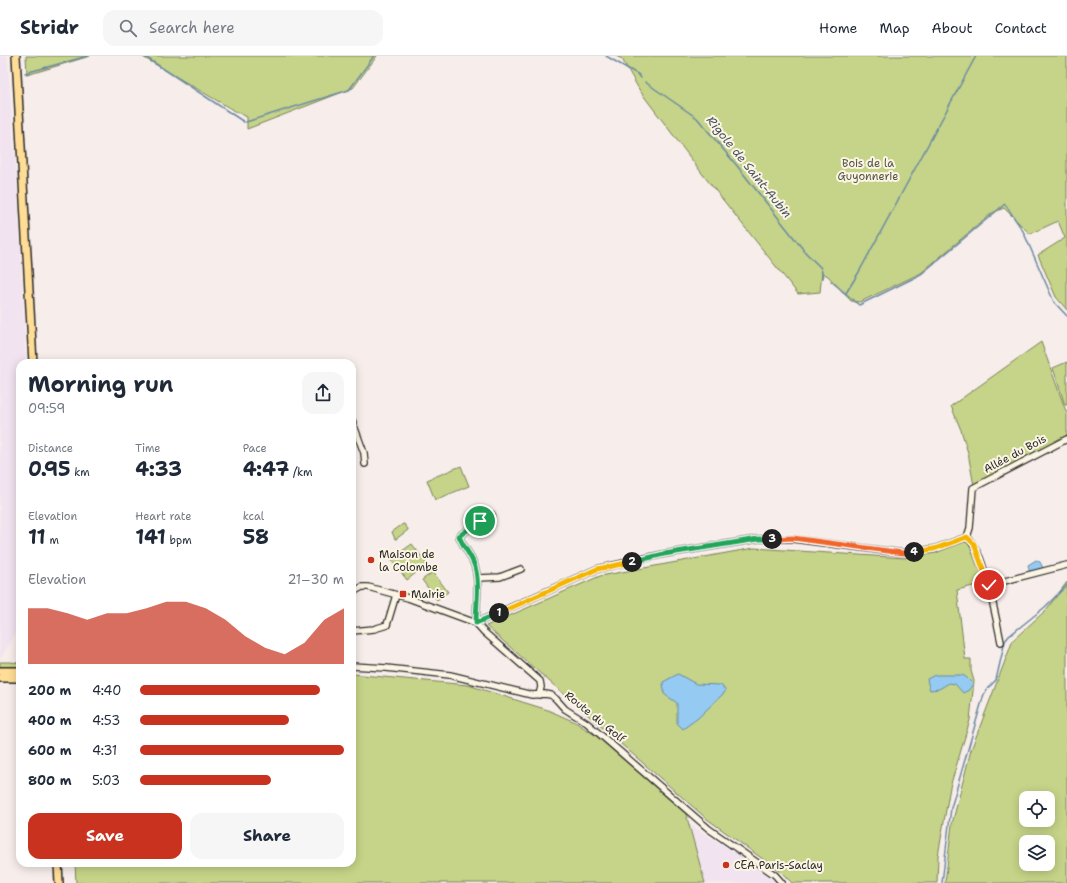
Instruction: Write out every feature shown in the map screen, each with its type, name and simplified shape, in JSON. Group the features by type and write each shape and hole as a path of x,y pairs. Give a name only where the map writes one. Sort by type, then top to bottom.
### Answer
{"main road":[{"path":"16,56 33,359"},
{"path":"0,671 16,671"},
{"path":"0,678 16,678"},
{"path":"58,867 59,883"}],"street":[{"path":"356,431 364,453 365,464"},
{"name":"Allée du Bois","path":"967,537 973,488 1067,439"},
{"path":"476,623 478,578 475,565 462,544 459,536 480,521 492,515"},
{"path":"476,623 597,569 664,554 758,539 793,538 903,553 934,549 967,537 974,544 989,585 1001,642"},
{"path":"989,585 1067,565"},
{"path":"478,578 500,578 521,569"},
{"path":"356,591 362,587 368,587 396,595 476,623 484,632 540,681 541,687 538,695"},
{"path":"356,631 374,630 387,625 396,595"},
{"name":"Route du Golf","path":"356,666 386,668 450,676 532,695 551,695 556,698 566,709 587,723 709,829 775,875 782,883"}],"shaded area":[{"path":"0,56 7,56 18,199 26,359 16,359 16,633 0,659"},
{"name":"CEA Paris-Saclay","path":"690,825 736,853 775,883 705,883"}],"green space":[{"path":"26,56 90,56 27,75"},
{"path":"141,56 377,56 353,88 247,129 247,117"},
{"name":"Bois de la Guyonnerie","path":"616,56 1067,56 1067,310 1056,297 1038,255 1065,238 1058,221 1030,234 1004,208 992,213 921,273 860,302 851,301 828,276 822,273 820,292 798,294 704,176 640,91 622,59"},
{"path":"1041,342 1067,414 1067,435 974,486 968,453 961,430 951,406"},
{"path":"1067,362 1067,405 1065,405 1053,368"},
{"path":"461,466 469,486 435,500 427,480"},
{"path":"403,524 408,530 395,539 392,532"},
{"path":"964,542 971,543 975,551 972,552 978,568 981,568 985,580 977,582 977,585 957,590 965,659 971,659 971,671 974,681 970,720 950,787 938,856 937,883 792,883 781,872 707,819 486,626 600,576 754,548 904,558 936,553"},
{"path":"412,544 427,564 407,580 391,559"},
{"path":"433,572 448,592 437,600 422,580"},
{"path":"1067,582 1067,883 945,883 952,824 971,750 1013,640 1046,610"},
{"path":"0,662 16,663 16,668 0,668"},
{"path":"356,674 468,685 548,710 575,722 595,735 686,814 705,883 76,883 75,867 356,867"}],"water":[{"path":"1036,560 1040,562 1044,570 1030,574 1028,565"},
{"path":"678,674 696,684 721,685 726,691 698,718 683,729 677,723 677,703 664,694 663,682"},
{"path":"935,675 962,675 973,684 969,690 963,693 955,684 949,683 939,689 930,690 927,679"}],"waterway":[{"name":"Rigole de Saint-Aubin","path":"25,73 88,56"},
{"name":"Rigole de Saint-Aubin","path":"144,56 244,122"},
{"name":"Rigole de Saint-Aubin","path":"246,122 349,90 374,56"},
{"name":"Rigole de Saint-Aubin","path":"606,56 639,75 641,78"},
{"path":"846,293 859,272 976,56"},
{"name":"Rigole de Saint-Aubin","path":"645,82 697,118 806,253 821,268 823,278"},
{"name":"Rigole de Saint-Aubin","path":"831,281 859,305 920,275 1005,204 1023,231 1054,302 1067,316"},
{"name":"Rigole de Saint-Aubin","path":"942,883 951,808 984,694 996,680 1005,641 1009,636 1045,607 1067,585"}],"place":[{"name":"Maison de la Colombe","path":"371,560"},
{"name":"Mairie","path":"403,594"},
{"name":"CEA Paris-Saclay","path":"726,865"}],"route":[{"path":"480,521 459,536 462,544 475,565 478,578 476,623 597,569 664,554 758,539 793,538 903,553 934,549 967,537 974,544 989,585"}]}
